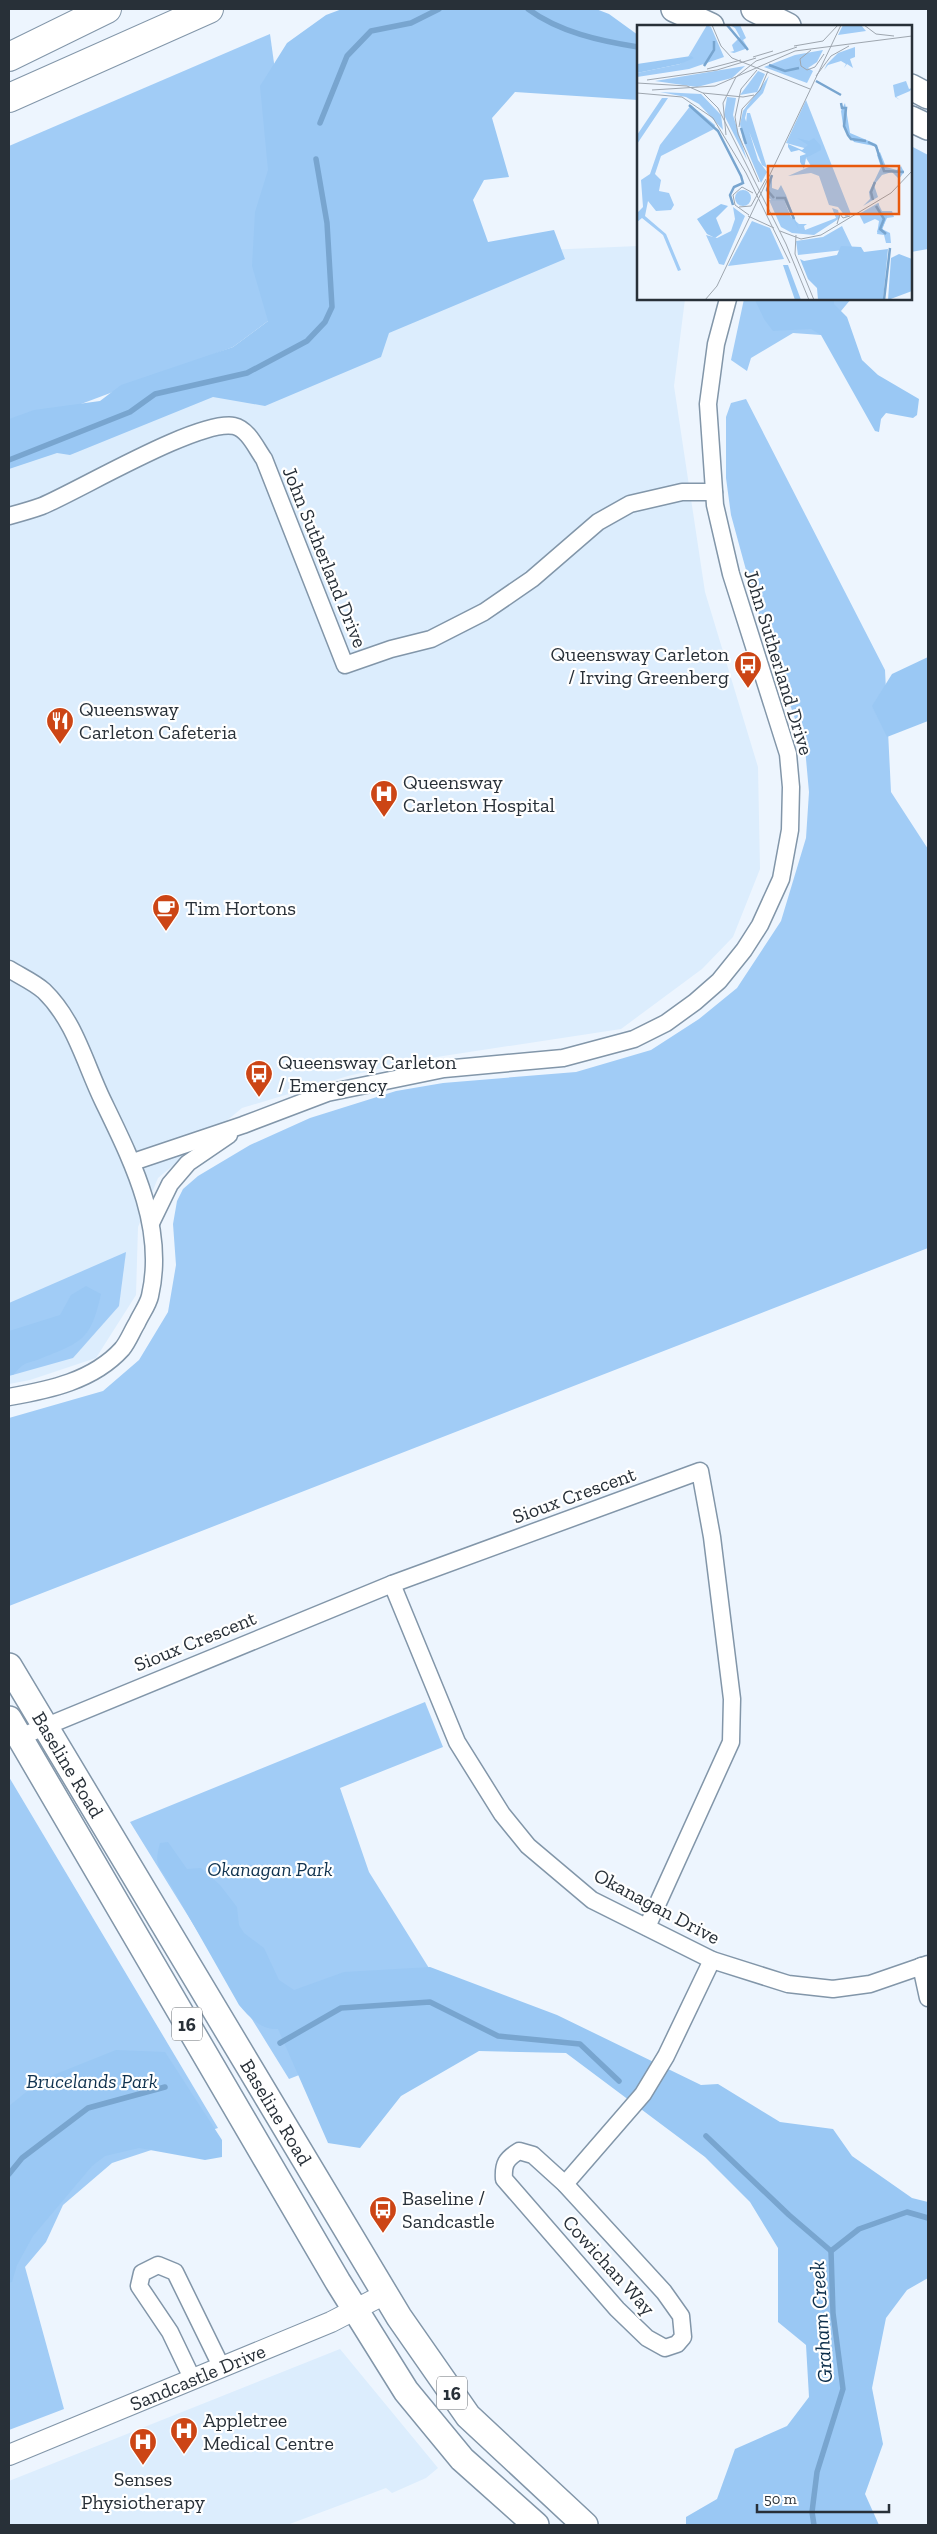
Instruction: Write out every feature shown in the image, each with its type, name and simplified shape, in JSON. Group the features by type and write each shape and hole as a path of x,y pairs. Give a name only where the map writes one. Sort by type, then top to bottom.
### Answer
{"highway":[{"path":"9,57 107,9"},
{"path":"9,98 209,9"}],"main road":[{"path":"674,9 709,25"},
{"path":"754,9 786,25"},
{"path":"912,88 928,96"},
{"path":"912,119 928,127"},
{"name":"Baseline Road","path":"9,1666 385,2294 468,2416 586,2525"},
{"name":"Baseline Road","path":"14,1728 354,2310 406,2390 462,2460 536,2525"}],"street":[{"name":"John Sutherland Drive","path":"133,1162 243,1125 310,1099 345,1089 444,1069 563,1058 634,1039 666,1023 695,1002 719,981 744,950 760,925 781,879 790,830 791,787 788,754 730,574 718,526 708,404 716,344 728,300"},
{"name":"John Sutherland Drive","path":"9,516 40,506 174,442 219,425 236,426 245,432 264,459 345,664 391,649 431,639 484,612 532,579 598,522 630,504 682,492 714,492"},
{"path":"9,969 42,990 66,1019 133,1162 151,1223 155,1263 150,1298 123,1348 104,1366 78,1380 43,1391 9,1397"},
{"name":"John Sutherland Drive","path":"151,1223 170,1184 188,1163 243,1125"},
{"name":"Sioux Crescent","path":"14,1728 46,1725 392,1584 700,1471 712,1537 732,1699 731,1742 647,1927"},
{"name":"Okanagan Drive","path":"392,1584 457,1742 502,1814 528,1846 592,1900 712,1960 788,1984 833,1990 870,1984 924,1965 928,1998"},
{"name":"Cowichan Way","path":"565,2184 643,2094 666,2056 712,1960"},
{"name":"Cowichan Way","path":"519,2151 533,2155 565,2184 664,2292 681,2316 683,2337 677,2344 665,2348 647,2338 616,2309 504,2180 503,2167 508,2158 519,2151"},
{"path":"192,2378 170,2332 139,2286 142,2273 158,2265 175,2272 221,2366"},
{"name":"Sandcastle Drive","path":"9,2455 331,2322 385,2294"}],"shaded area":[{"name":"Queensway Carleton Hospital","path":"637,246 637,300 685,300 674,386 705,592 758,767 760,869 733,937 702,969 621,1029 417,1060 348,1076 242,1108 158,1178 138,1227 136,1295 96,1358 30,1380 9,1384 9,450 522,251"},
{"path":"340,2349 438,2468 426,2478 392,2493 386,2488 287,2525 9,2525 9,2481"}],"green space":[{"path":"342,9 596,9 609,14 637,34 637,100 515,92 492,118 509,177 484,180 473,200 488,242 554,230 565,259 389,333 381,357 265,406 213,397 70,455 57,453 9,469 9,419 34,410 100,401 121,385 233,347 268,321 252,266 255,212 268,170 260,86 287,43 326,15"},
{"path":"270,34 274,63 268,321 233,347 9,431 9,146"},
{"path":"912,147 928,155 928,249 912,252"},
{"path":"744,300 850,300 821,335 793,333 751,358 747,371 731,360"},
{"path":"755,300 834,300 834,304 847,317 862,360 878,375 919,399 917,415 913,418 886,413 881,419 879,432 875,431 821,335 811,329 773,331 764,319"},
{"path":"746,399 885,670 891,792 928,849 928,1248 9,1606 9,1418 103,1391 139,1360 168,1312 176,1265 173,1224 177,1201 183,1189 198,1176 250,1145 310,1118 396,1091 443,1083 576,1072 651,1050 699,1019 737,988 781,921 806,838 809,792 805,748 755,603 731,515 726,478 726,417 731,403"},
{"path":"928,657 928,721 887,737 872,706 892,674"},
{"path":"126,1252 119,1306 73,1358 9,1376 9,1303"},
{"path":"86,1286 101,1294 93,1321 83,1337 67,1348 26,1364 13,1375 9,1375 9,1331 60,1315 71,1295"},
{"name":"Okanagan Park","path":"425,1702 443,1747 340,1788 369,1872 457,2013 289,2079 130,1822"},
{"name":"Brucelands Park","path":"9,1777 218,2128 112,2163 63,2205 46,2242 25,2267 64,2409 9,2430"},
{"path":"168,1842 187,1869 201,1868 220,1885 237,1907 239,1925 244,1933 264,1948 279,1980 294,1990 344,1972 430,1967 557,2015 701,2085 718,2084 780,2122 833,2129 852,2156 912,2198 928,2202 928,2278 907,2290 886,2318 872,2388 883,2444 865,2494 879,2525 686,2525 686,2517 717,2499 735,2449 787,2426 809,2397 806,2345 778,2322 778,2248 750,2202 705,2157 566,2053 479,2051 401,2096 360,2148 328,2143 278,2029 261,2025 251,2018 239,2005 161,1870 157,1859 160,1843"},
{"path":"116,2050 165,2052 222,2140 222,2157 205,2160 139,2148 105,2156 92,2166 33,2236 17,2265 12,2282 9,2283 9,2106 41,2080"}],"waterway":[{"path":"320,123 347,56 371,31 411,23 439,9"},
{"path":"528,9 566,30 609,42 637,47"},
{"path":"9,460 130,412 155,394 247,373 307,341 325,322 332,307 327,223 316,159"},
{"path":"280,2043 341,2008 430,2002 498,2036 580,2044 619,2081"},
{"path":"9,2174 22,2158 88,2108 165,2087"},
{"path":"706,2136 789,2215 831,2251"},
{"name":"Graham Creek","path":"814,2525 812,2512 817,2472 843,2389 833,2313 831,2251 859,2229 907,2212 928,2218"}],"place":[{"name":"Queensway Carleton / Irving Greenberg","path":"748,689"},
{"name":"Queensway Carleton Cafeteria","path":"60,745"},
{"name":"Queensway Carleton Hospital","path":"384,818"},
{"name":"Tim Hortons","path":"166,932"},
{"name":"Queensway Carleton / Emergency","path":"259,1098"},
{"name":"Baseline / Sandcastle","path":"383,2234"},
{"name":"Appletree Medical Centre","path":"184,2455"},
{"name":"Senses Physiotherapy","path":"143,2466"}]}
